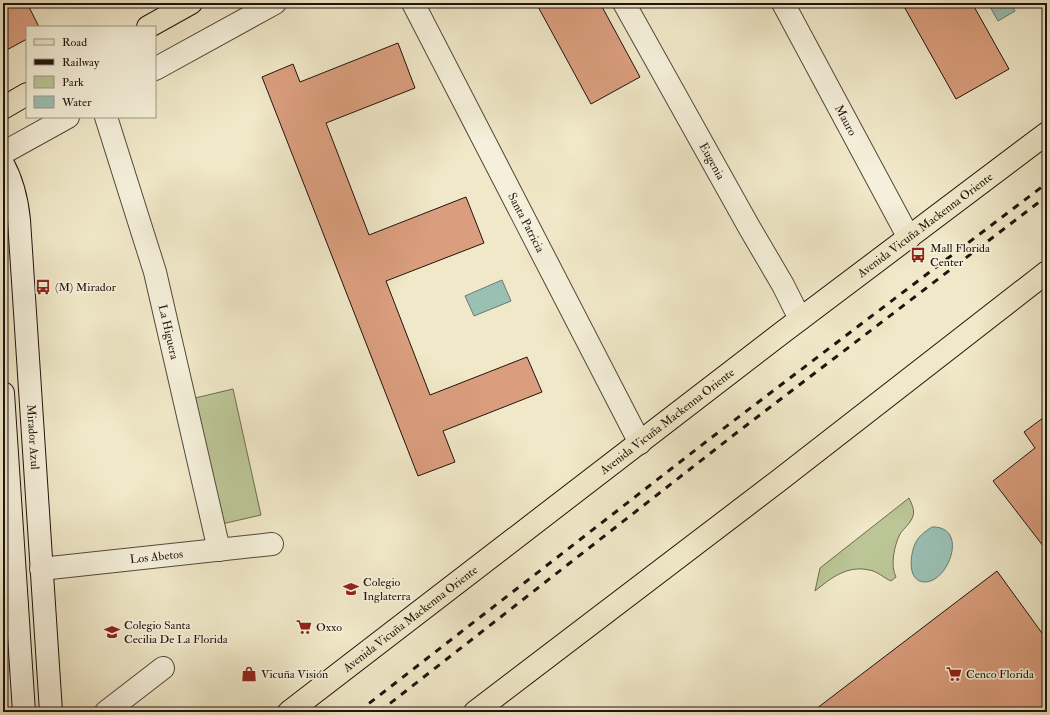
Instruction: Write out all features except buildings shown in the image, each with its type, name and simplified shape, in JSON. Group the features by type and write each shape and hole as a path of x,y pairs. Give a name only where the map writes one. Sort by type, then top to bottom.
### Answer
{"main road":[{"path":"150,26 191,3"},
{"path":"3,108 26,95"},
{"name":"Avenida Vicuña Mackenna Oriente","path":"289,712 800,319 1047,133"},
{"path":"1009,162 1047,154"},
{"path":"475,712 777,482 1047,272"}],"street":[{"path":"156,68 275,3"},
{"name":"Santa Patricia","path":"413,3 640,442"},
{"name":"Eugenia","path":"624,3 783,285 800,319"},
{"name":"Mauro","path":"783,3 909,238"},
{"path":"3,153 66,118"},
{"name":"La Higuera","path":"106,118 155,272 219,550"},
{"name":"Mirador Azul","path":"3,164 15,193 20,220 51,712"},
{"path":"3,393 10,606 24,712"},
{"name":"Los Abetos","path":"41,569 272,544"},
{"path":"106,712 163,668"}],"green space":[{"path":"233,389 261,515 222,524 195,398"},
{"path":"909,498 914,511 911,521 900,534 896,544 893,567 896,577 891,581 872,571 854,569 833,577 815,591 820,568"}],"water":[{"path":"988,3 1011,3 1015,11 998,21"},
{"path":"502,280 511,301 474,316 465,296"},
{"path":"932,527 943,529 950,535 952,544 951,554 948,564 934,580 925,582 919,581 915,578 911,567 913,549 918,539"}],"railway":[{"path":"358,712 707,441 1047,183"},
{"path":"379,712 735,434 1047,196"}],"place":[{"name":"Mall Florida Center","path":"918,255"},
{"name":"(M) Mirador","path":"43,287"},
{"name":"Colegio Inglaterra","path":"351,589"},
{"name":"Oxxo","path":"304,627"},
{"name":"Colegio Santa Cecilia De La Florida","path":"112,632"},
{"name":"Vicuña Visión","path":"249,674"},
{"name":"Cenco Florida","path":"954,674"}]}
